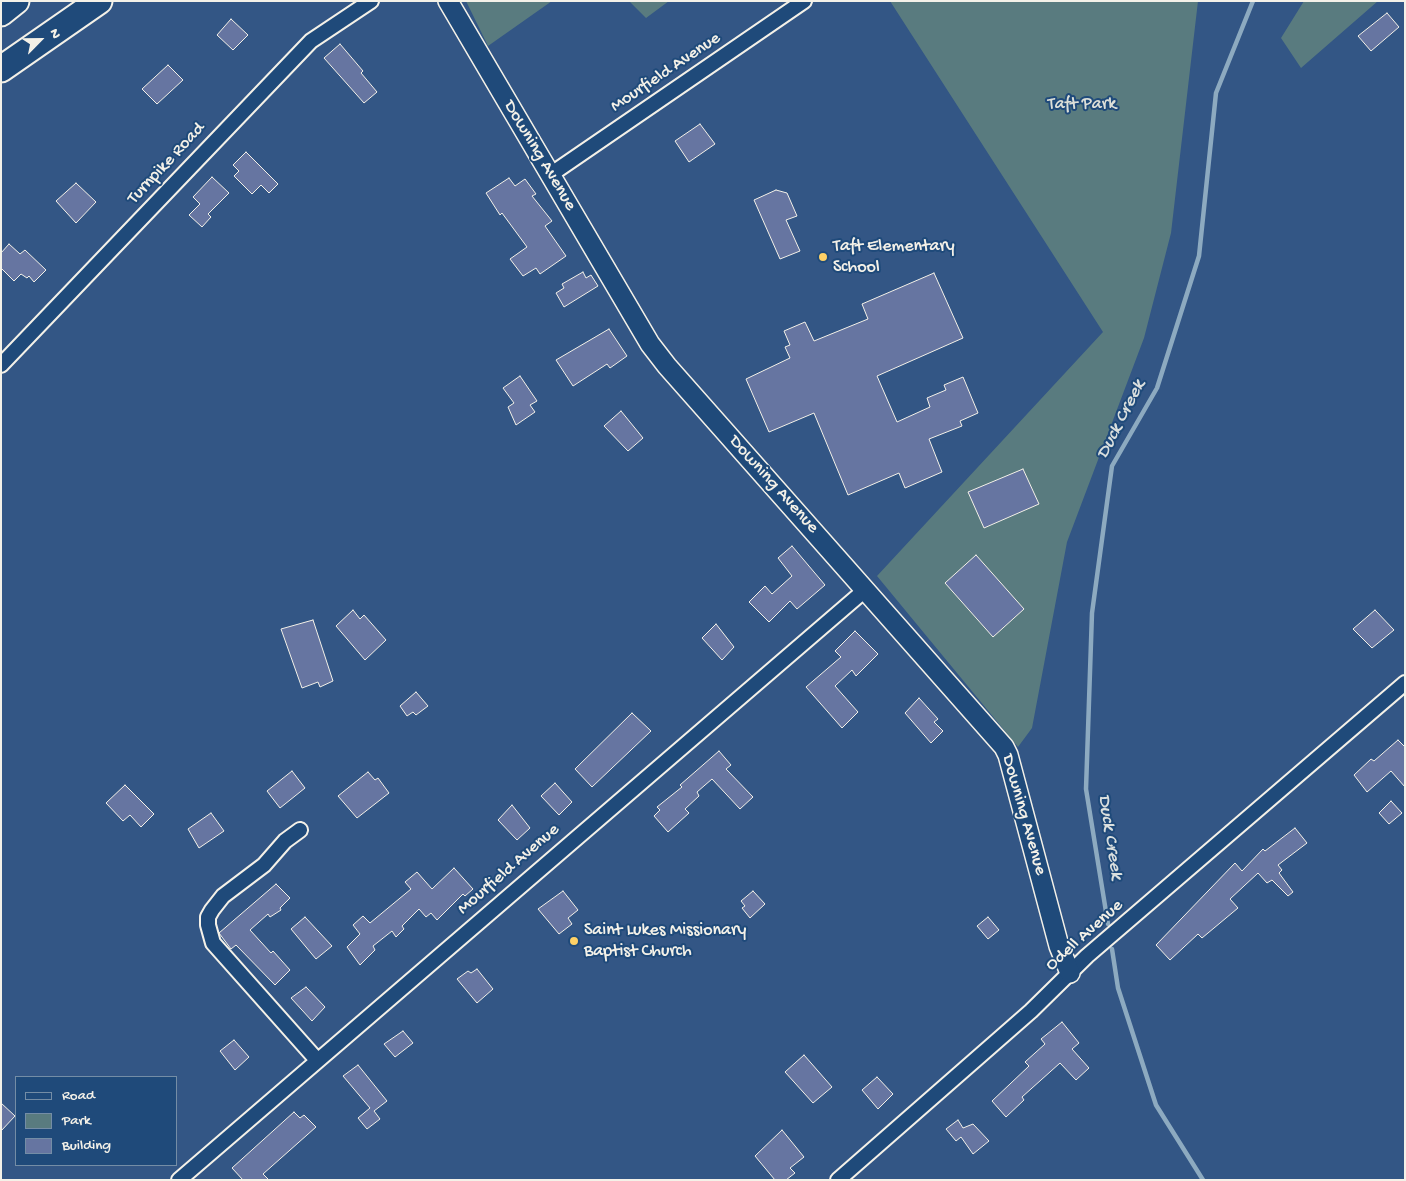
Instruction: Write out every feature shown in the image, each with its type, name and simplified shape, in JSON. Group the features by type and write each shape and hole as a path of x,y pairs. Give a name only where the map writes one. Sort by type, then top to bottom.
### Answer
{"highway":[{"path":"1,13 16,1"},
{"path":"1,69 99,1"}],"street":[{"name":"Turnpike Road","path":"1,365 311,40 370,1"},
{"name":"Downing Avenue","path":"448,1 650,344 1004,748 1008,755 1059,946 1070,973"},
{"name":"Mourfield Avenue","path":"550,175 804,1"},
{"name":"Mourfield Avenue","path":"179,1180 865,590"},
{"name":"Odell Avenue","path":"838,1180 1031,1011 1087,956 1405,683"},
{"path":"300,830 285,841 264,865 223,896 208,917 208,925 213,943 317,1060"}],"green space":[{"path":"466,1 552,1 488,46"},
{"path":"629,1 669,1 646,18"},
{"name":"Taft Park","path":"890,1 1198,1 1171,233 1144,338 1067,542 1032,728 1018,747 877,576 1103,332"},
{"path":"1304,1 1378,1 1301,68 1281,38"}],"building":[{"path":"1387,13 1399,27 1371,51 1358,36"},
{"path":"231,19 248,35 233,50 217,35"},
{"path":"340,44 363,71 361,73 377,92 364,103 324,58"},
{"path":"168,65 183,80 157,104 142,89"},
{"path":"700,124 715,144 689,162 675,141"},
{"path":"246,152 278,184 269,193 261,185 252,194 234,176 239,171 233,165"},
{"path":"212,177 229,193 208,214 211,217 202,227 189,215 200,204 193,197"},
{"path":"509,178 515,186 525,179 536,194 532,196 552,221 545,226 566,256 540,274 536,268 523,276 510,259 527,247 502,213 500,215 486,193"},
{"path":"76,183 96,202 76,223 56,201"},
{"path":"776,190 787,193 797,216 786,220 800,251 780,259 754,200"},
{"path":"9,244 20,254 25,250 46,270 34,282 29,276 27,278 21,274 14,281 1,268 1,253"},
{"path":"583,272 586,278 591,275 598,286 564,307 556,293 564,288 562,284"},
{"path":"934,273 963,338 877,376 897,422 930,407 927,398 946,390 944,385 963,377 978,413 960,421 962,426 929,439 942,472 905,488 899,473 848,495 814,413 769,432 746,379 790,358 785,347 790,345 784,331 805,322 814,341 868,319 862,304"},
{"path":"609,329 627,356 610,368 607,364 573,386 556,360"},
{"path":"520,376 537,401 530,405 535,412 516,425 508,407 514,403 503,388"},
{"path":"621,411 643,438 628,451 604,426"},
{"path":"1023,469 1039,504 984,528 968,492"},
{"path":"792,546 825,585 797,609 790,601 769,622 749,602 765,586 772,594 792,576 778,558"},
{"path":"976,555 1024,609 993,637 945,583"},
{"path":"353,610 360,619 364,615 386,640 365,660 336,626"},
{"path":"1375,610 1394,630 1372,648 1353,629"},
{"path":"313,620 333,681 320,687 318,682 302,688 281,629"},
{"path":"716,624 734,647 722,660 702,638"},
{"path":"855,631 878,654 856,676 852,670 835,686 858,712 842,728 806,687 841,657 835,651"},
{"path":"416,692 428,706 416,715 413,712 407,716 400,706"},
{"path":"919,698 938,719 934,722 943,731 931,743 905,713"},
{"path":"632,713 651,731 592,787 575,769"},
{"path":"1398,740 1405,747 1405,787 1391,771 1367,792 1354,775 1371,759 1374,761"},
{"path":"719,751 731,765 726,769 753,797 740,809 712,779 697,792 699,796 685,809 689,813 668,832 654,816 660,810 657,807 682,787 680,785"},
{"path":"292,771 305,788 280,808 267,791"},
{"path":"368,772 375,780 378,778 389,793 357,818 338,796"},
{"path":"555,783 572,802 559,815 541,796"},
{"path":"125,785 154,814 141,827 130,815 123,821 106,803"},
{"path":"1391,801 1402,813 1389,824 1379,813"},
{"path":"512,805 530,828 517,840 498,820"},
{"path":"211,813 224,831 199,848 188,829"},
{"path":"1295,828 1307,843 1278,865 1282,870 1279,873 1293,892 1288,896 1272,880 1267,883 1258,873 1230,899 1238,908 1202,938 1198,934 1170,960 1156,945 1235,863 1242,871 1263,849 1265,851"},
{"path":"454,868 473,889 465,896 463,894 437,920 431,913 426,917 419,909 402,926 404,929 396,937 392,931 373,946 375,950 360,965 347,947 360,934 353,925 363,916 370,923 411,889 405,882 417,872 432,889"},
{"path":"276,884 290,898 280,908 281,910 270,917 268,914 250,930 290,970 275,985 236,945 231,949 219,933"},
{"path":"563,891 578,910 568,918 572,924 559,934 538,909"},
{"path":"753,891 765,904 750,918 742,908 745,906 741,901"},
{"path":"305,917 332,946 316,959 291,929"},
{"path":"988,917 999,930 988,939 977,926"},
{"path":"477,969 493,989 477,1003 457,979 468,971 471,973"},
{"path":"306,987 325,1007 312,1021 291,998"},
{"path":"1062,1022 1079,1043 1072,1049 1089,1068 1076,1080 1060,1063 1022,1097 1024,1100 1006,1117 992,1101 1029,1066 1025,1062 1045,1044 1041,1039"},
{"path":"403,1031 413,1043 395,1057 384,1044"},
{"path":"234,1040 249,1057 235,1070 220,1051"},
{"path":"804,1055 832,1087 813,1103 785,1072"},
{"path":"358,1065 387,1101 374,1111 380,1119 367,1129 358,1118 370,1108 343,1076"},
{"path":"877,1077 893,1094 878,1109 862,1090"},
{"path":"1,1103 15,1116 1,1131"},
{"path":"294,1112 300,1118 304,1115 316,1127 263,1174 269,1180 243,1180 232,1168"},
{"path":"958,1120 963,1128 973,1124 989,1141 973,1154 961,1137 956,1141 946,1129"},
{"path":"782,1130 804,1157 790,1168 795,1173 786,1180 775,1180 755,1156"}],"waterway":[{"name":"Duck Creek","path":"1108,924 1086,789 1092,613 1112,466 1157,388 1199,256 1216,93 1253,1"},
{"name":"Duck Creek","path":"1112,949 1118,988 1156,1105 1203,1180"}],"place":[{"name":"Taft Elementary School","path":"823,257"},
{"name":"Saint Lukes Missionary Baptist Church","path":"574,941"}]}
